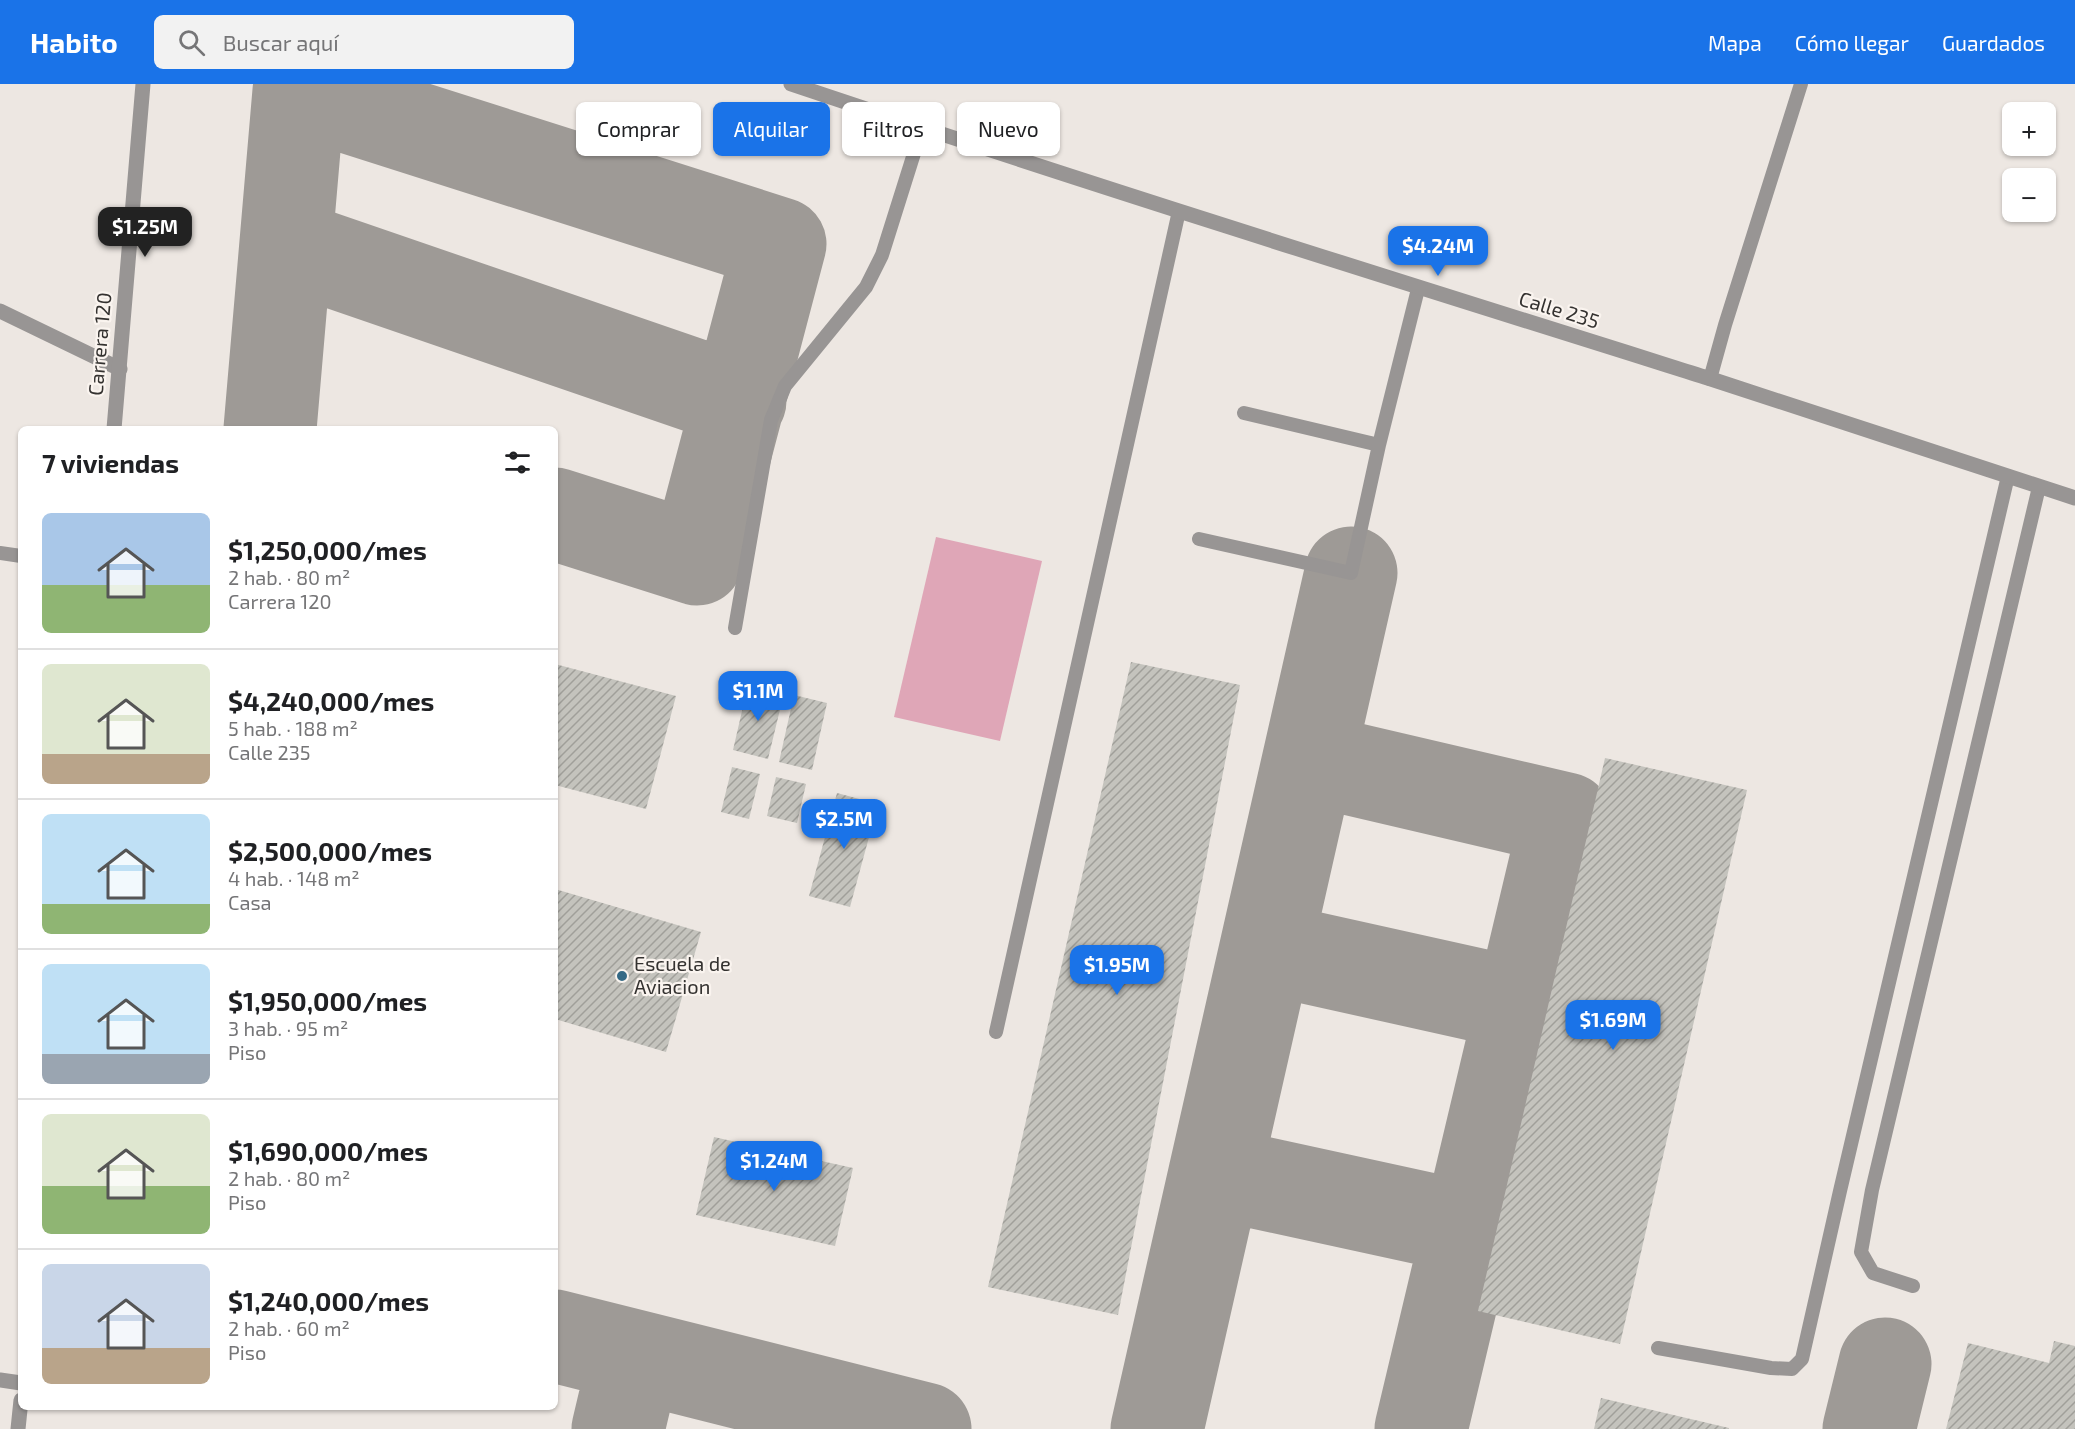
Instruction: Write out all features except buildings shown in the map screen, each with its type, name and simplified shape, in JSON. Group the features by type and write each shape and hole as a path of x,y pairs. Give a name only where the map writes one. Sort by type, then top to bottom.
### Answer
{"street":[{"name":"Carrera 120","path":"114,426 143,84"},
{"name":"Calle 235","path":"791,84 845,102"},
{"name":"Calle 235","path":"945,135 2075,498"},
{"path":"0,310 120,369"},
{"path":"0,1380 18,1383"},
{"path":"18,1429 20,1410"}],"lane":[{"path":"1710,379 1801,84"},
{"path":"735,628 771,420 785,386 866,287 882,255 913,156"},
{"path":"996,1032 1179,211"},
{"path":"1199,539 1351,573 1379,445 1418,289"},
{"path":"1244,413 1379,445"},
{"path":"1658,1348 1771,1368 1792,1369 1802,1359 1839,1191 2008,476"},
{"path":"1913,1286 1873,1273 1861,1252 1875,1179 2039,486"},
{"path":"0,553 18,556"}],"shaded area":[{"path":"936,537 1042,561 1000,741 894,717"}],"taxiway":[{"path":"270,426 299,91 780,244 697,559 558,515"},
{"path":"286,245 740,401"},
{"path":"1157,1429 1351,573"},
{"path":"1309,759 1566,819 1421,1429"},
{"path":"1266,948 1523,1005"},
{"path":"1215,1173 1468,1228"},
{"path":"558,1337 925,1429"},
{"path":"618,1429 635,1357"},
{"path":"1869,1429 1885,1364"}],"place":[{"name":"Escuela de Aviacion","path":"622,976"}]}
